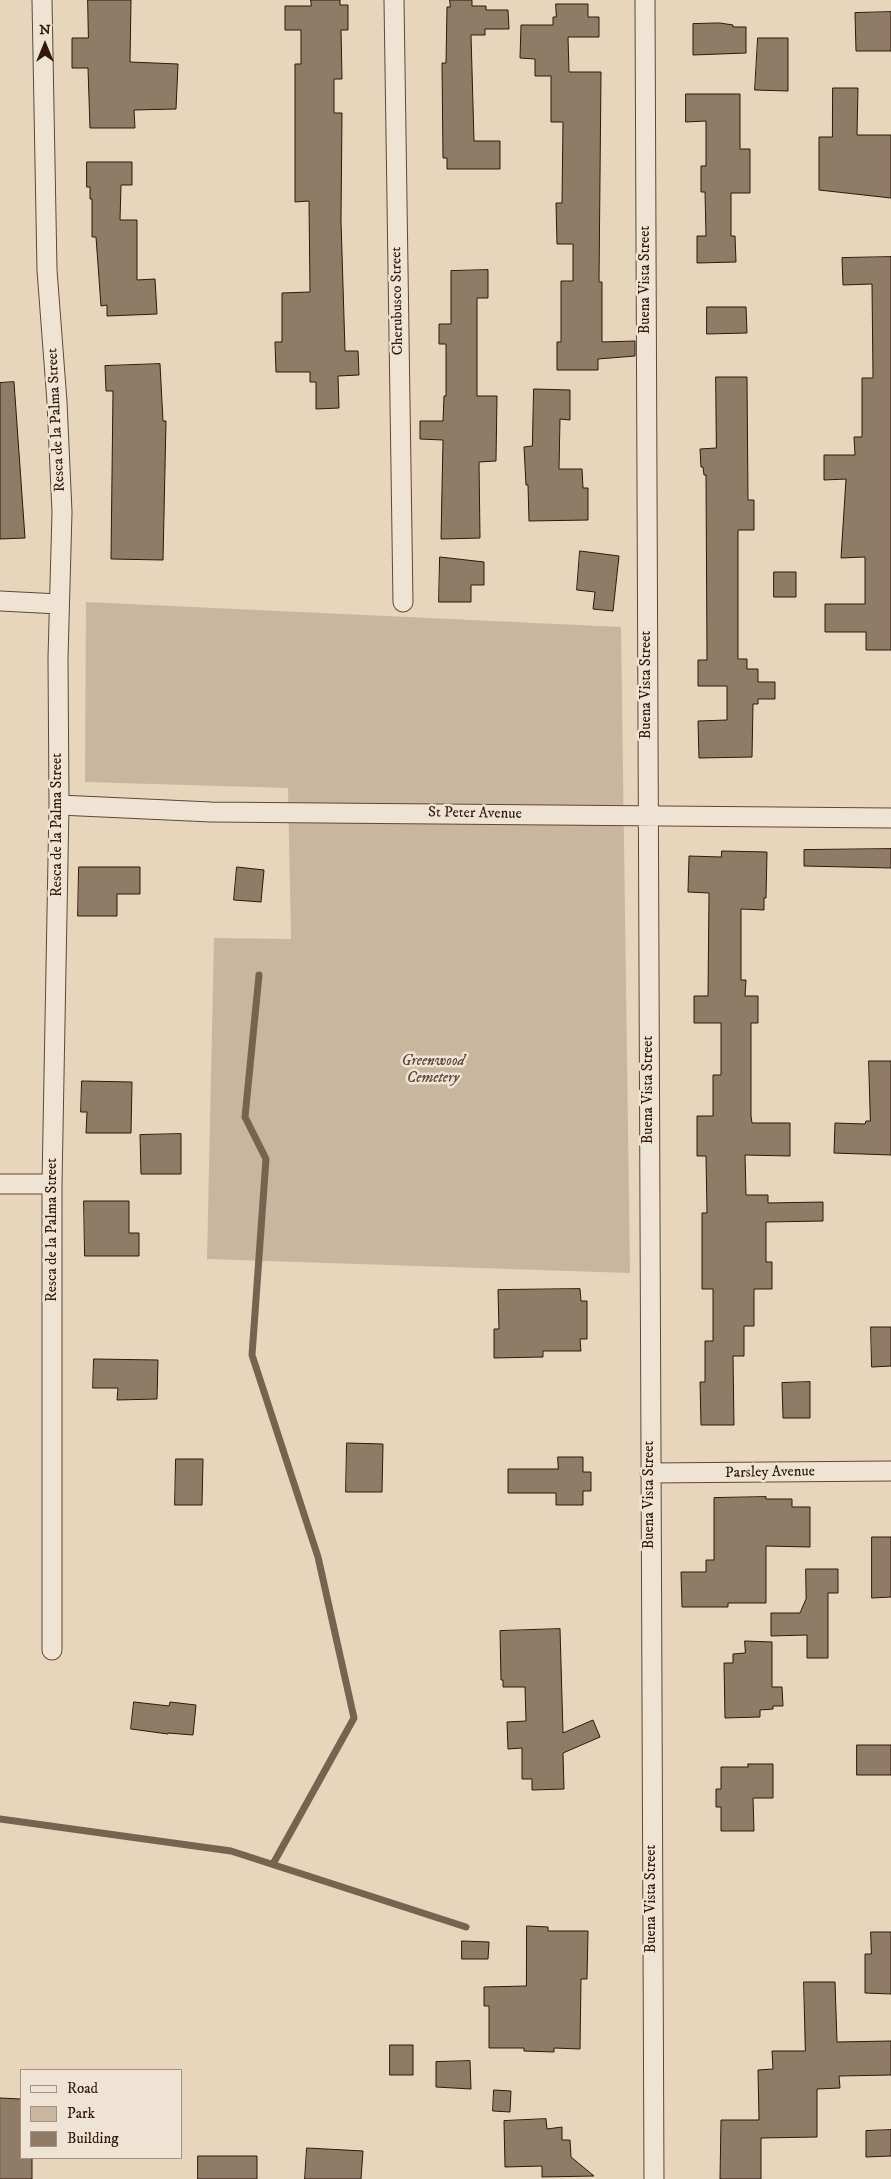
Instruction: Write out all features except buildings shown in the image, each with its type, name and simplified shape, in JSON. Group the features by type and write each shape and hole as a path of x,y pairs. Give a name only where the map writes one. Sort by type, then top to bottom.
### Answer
{"street":[{"name":"Resca de la Palma Street","path":"42,0 47,270 57,402 62,512 59,604 59,805 52,1184 52,1650"},
{"name":"Cherubusco Street","path":"394,0 403,602"},
{"name":"Buena Vista Street","path":"645,0 654,2179"},
{"path":"0,601 59,604"},
{"name":"St Peter Avenue","path":"59,805 211,812 891,818"},
{"path":"0,1184 52,1184"},
{"name":"Parsley Avenue","path":"650,1473 891,1471"}],"green space":[{"name":"Greenwood Cemetery","path":"86,602 621,627 630,1273 207,1259 214,938 291,939 288,788 85,782"}],"waterway":[{"path":"259,975 245,1117 266,1159 252,1355 318,1557 354,1718 273,1864"},
{"path":"0,1819 231,1851 466,1927"}]}
